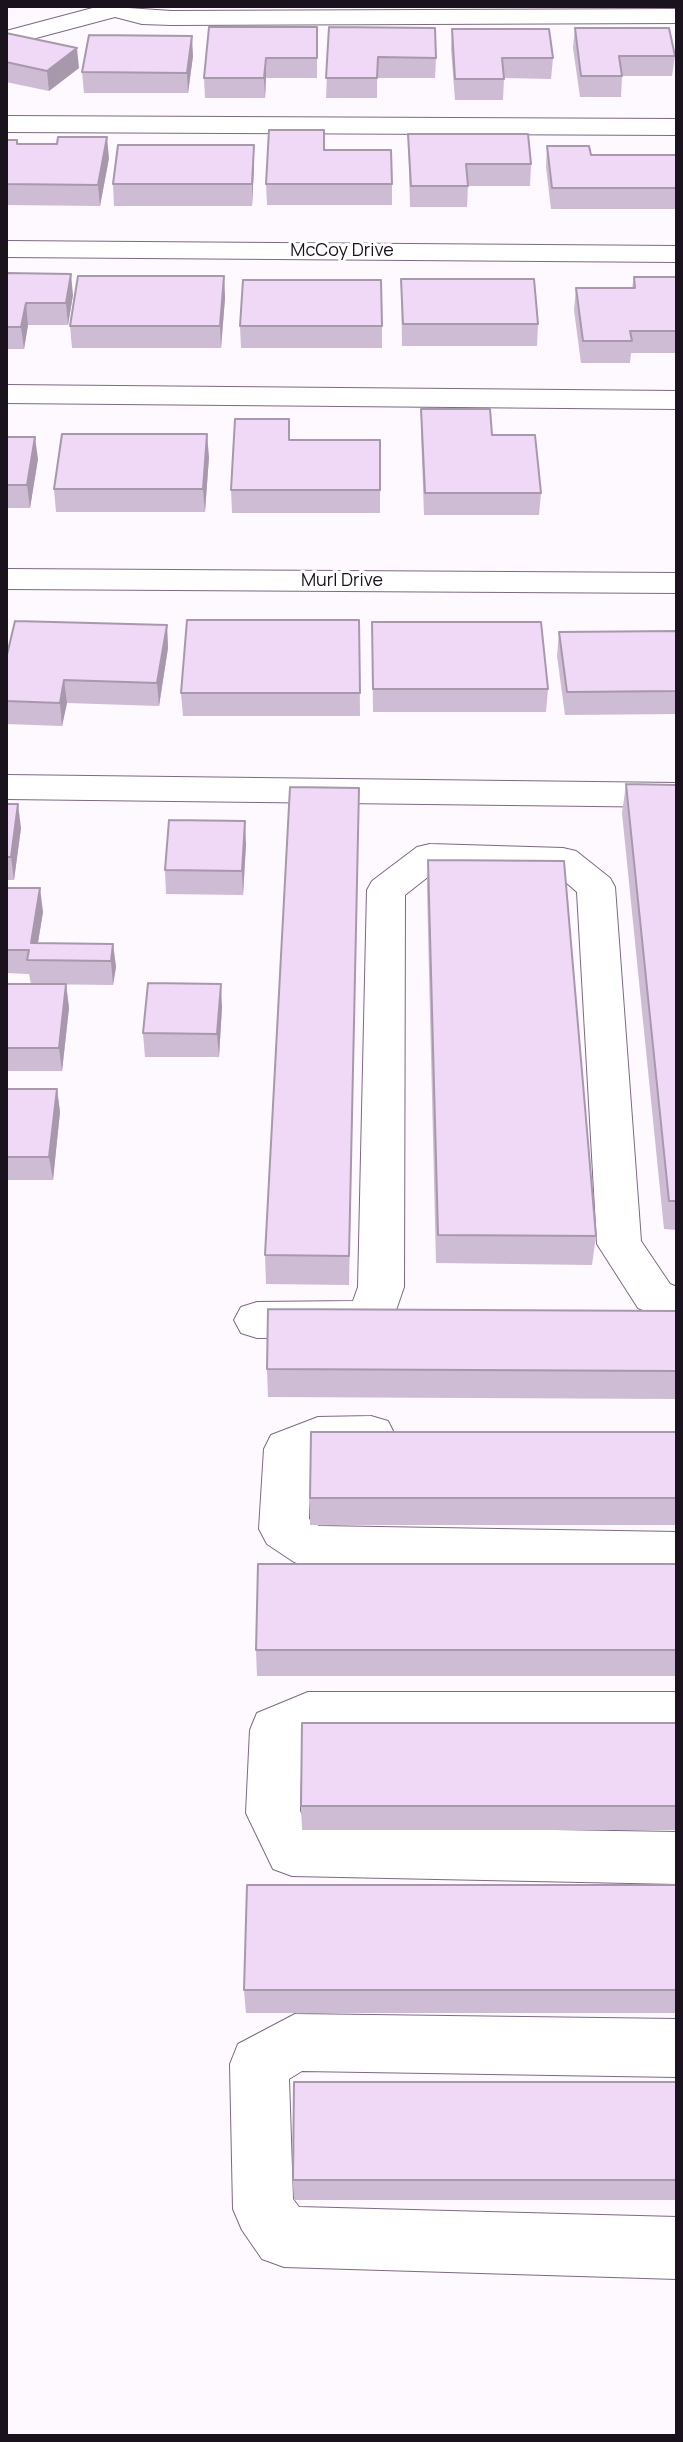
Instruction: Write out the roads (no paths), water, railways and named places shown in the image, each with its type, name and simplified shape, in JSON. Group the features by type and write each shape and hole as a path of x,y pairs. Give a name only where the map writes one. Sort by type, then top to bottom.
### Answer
{"street":[{"path":"6,39 115,7 142,17 329,12 563,12 677,16"},
{"path":"6,124 677,127"},
{"name":"McCoy Drive","path":"6,249 677,254"},
{"path":"6,394 677,400"},
{"name":"Murl Drive","path":"6,579 677,583"},
{"path":"6,787 677,795"},
{"path":"370,1319 381,1287 386,890 430,856 563,860 596,887 619,1244 654,1296 677,1307"},
{"path":"257,1320 416,1320"},
{"path":"631,1326 677,1327"},
{"path":"411,1435 318,1436 288,1449 284,1529 311,1547 677,1553"},
{"path":"677,1715 308,1715 276,1730 273,1813 292,1851 677,1858"},
{"path":"677,2048 295,2042 259,2064 263,2209 284,2237 677,2248"}]}
